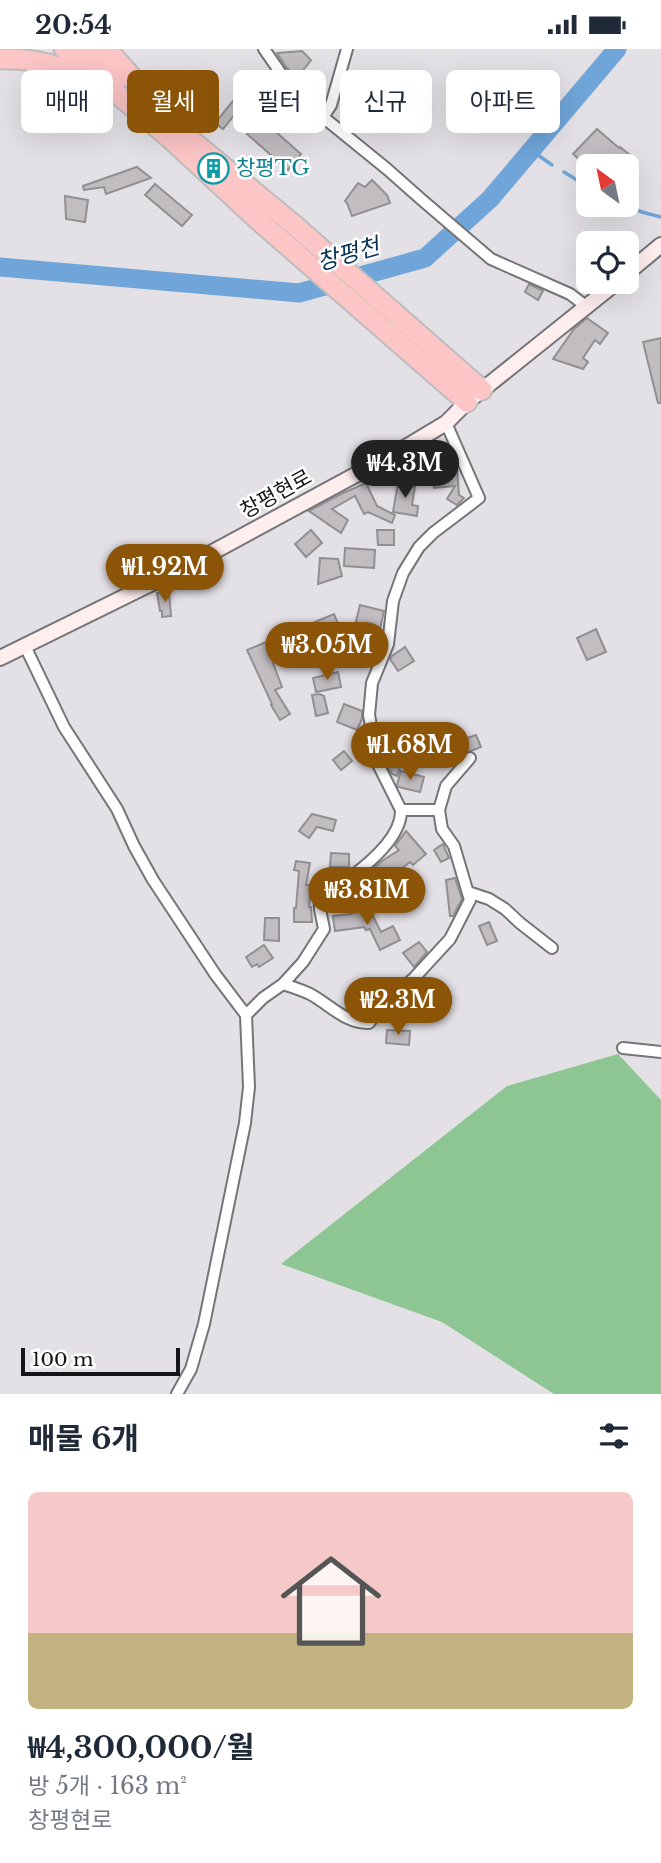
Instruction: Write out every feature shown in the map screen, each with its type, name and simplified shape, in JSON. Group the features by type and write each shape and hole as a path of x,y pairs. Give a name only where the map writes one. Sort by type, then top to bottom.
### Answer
{"highway":[{"path":"64,49 293,224 397,315 474,396"},
{"path":"86,49 257,219 370,318 474,396"},
{"path":"107,49 176,136"},
{"path":"0,59 19,58 47,62 79,76 176,136"}],"main road":[{"path":"639,263 661,245"},
{"name":"창평현로","path":"0,658 187,566 396,453 446,422 474,396 603,294"}],"street":[{"path":"264,49 279,70"},
{"path":"326,112 331,105 347,49"},
{"path":"326,119 491,259 570,294 587,307"},
{"path":"246,1015 263,998 283,984 303,962 324,929 320,895 327,887 341,884 379,853 391,839 401,818 401,810 378,764 369,715 372,683 388,644 393,601 403,573 419,547 433,533 479,498 446,422"},
{"path":"24,646 64,727 117,809 153,880 215,974 246,1015 249,1087 245,1123 204,1324 191,1369 177,1394"},
{"path":"283,984 310,994 338,1013 361,1023 369,1023 382,1005 414,978 450,939 470,900 454,846 442,829 439,810 446,786 470,758"},
{"path":"401,810 439,810"},
{"path":"468,892 489,899 505,909 552,948"},
{"path":"623,1048 661,1052"}],"green space":[{"path":"618,1054 661,1100 661,1394 554,1394 442,1322 281,1264 507,1086"}],"building":[{"path":"302,51 311,60 303,70 289,70 277,53"},
{"path":"233,101 233,116 223,129 219,126 219,118"},
{"path":"597,129 629,154 576,154 576,157 573,154"},
{"path":"277,133 301,154 288,170 247,134"},
{"path":"137,167 151,178 106,194 104,187 84,190 83,186"},
{"path":"372,180 387,195 390,203 352,216 345,201 358,183 365,187"},
{"path":"155,184 192,215 182,226 145,195"},
{"path":"65,196 88,200 85,222 66,219"},
{"path":"529,284 543,291 538,300 525,292"},
{"path":"587,318 608,333 600,344 595,340 583,358 588,362 583,369 553,359 574,329"},
{"path":"661,338 661,403 658,403 643,342"},
{"path":"457,468 459,495 464,498 457,505 447,499 455,486 434,488 433,471"},
{"path":"366,483 377,506 395,515 392,523 368,512 364,514 355,496 332,509 348,520 341,533 309,511 343,493"},
{"path":"398,483 415,486 412,505 418,506 417,516 393,512"},
{"path":"311,530 322,543 306,557 295,544"},
{"path":"377,530 394,530 394,545 378,545"},
{"path":"345,548 375,550 374,568 344,566"},
{"path":"320,558 338,559 342,576 318,584"},
{"path":"169,592 171,616 162,617 157,593"},
{"path":"360,605 384,611 374,656 349,649"},
{"path":"334,614 345,641 295,660 292,654 273,663 282,687 275,690 290,714 280,720 247,650"},
{"path":"596,629 606,652 587,660 577,638"},
{"path":"405,647 414,661 398,671 390,659"},
{"path":"338,672 341,687 316,692 313,678"},
{"path":"312,695 324,696 328,713 316,716"},
{"path":"344,704 362,711 357,730 337,722"},
{"path":"476,735 481,747 463,754 458,741"},
{"path":"424,738 427,749 406,757 402,745"},
{"path":"344,751 352,761 341,770 333,760"},
{"path":"390,757 402,762 397,776 392,774 387,765"},
{"path":"401,771 424,777 420,792 398,787"},
{"path":"312,814 336,820 333,831 317,827 309,838 299,831"},
{"path":"406,831 426,854 413,865 410,862 392,876 400,889 391,897 383,891 372,870 399,850 395,846"},
{"path":"443,844 449,858 441,862 434,850"},
{"path":"331,853 349,854 349,867 330,867"},
{"path":"296,861 310,863 306,885 311,885 309,907 312,922 294,922 299,871 294,870"},
{"path":"455,878 462,899 453,916 450,916 446,880"},
{"path":"368,906 381,932 393,926 400,940 380,950 370,929 366,930 364,927 335,931 333,916 351,914"},
{"path":"265,918 279,918 279,941 264,940"},
{"path":"489,922 497,941 487,945 479,926"},
{"path":"419,942 427,952 414,967 403,953"},
{"path":"264,945 273,958 259,967 257,964 252,967 246,957"},
{"path":"352,994 373,998 368,1011 350,1007"},
{"path":"403,998 412,1007 393,1019 386,1012"},
{"path":"387,1030 410,1031 409,1045 386,1043"}],"waterway":[{"name":"창평천","path":"0,267 299,293 425,258 490,199 617,49"},
{"path":"531,150 552,165"},
{"path":"564,172 576,180"},
{"path":"639,211 661,217"}],"place":[{"name":"창평TG","path":"213,168"}]}
